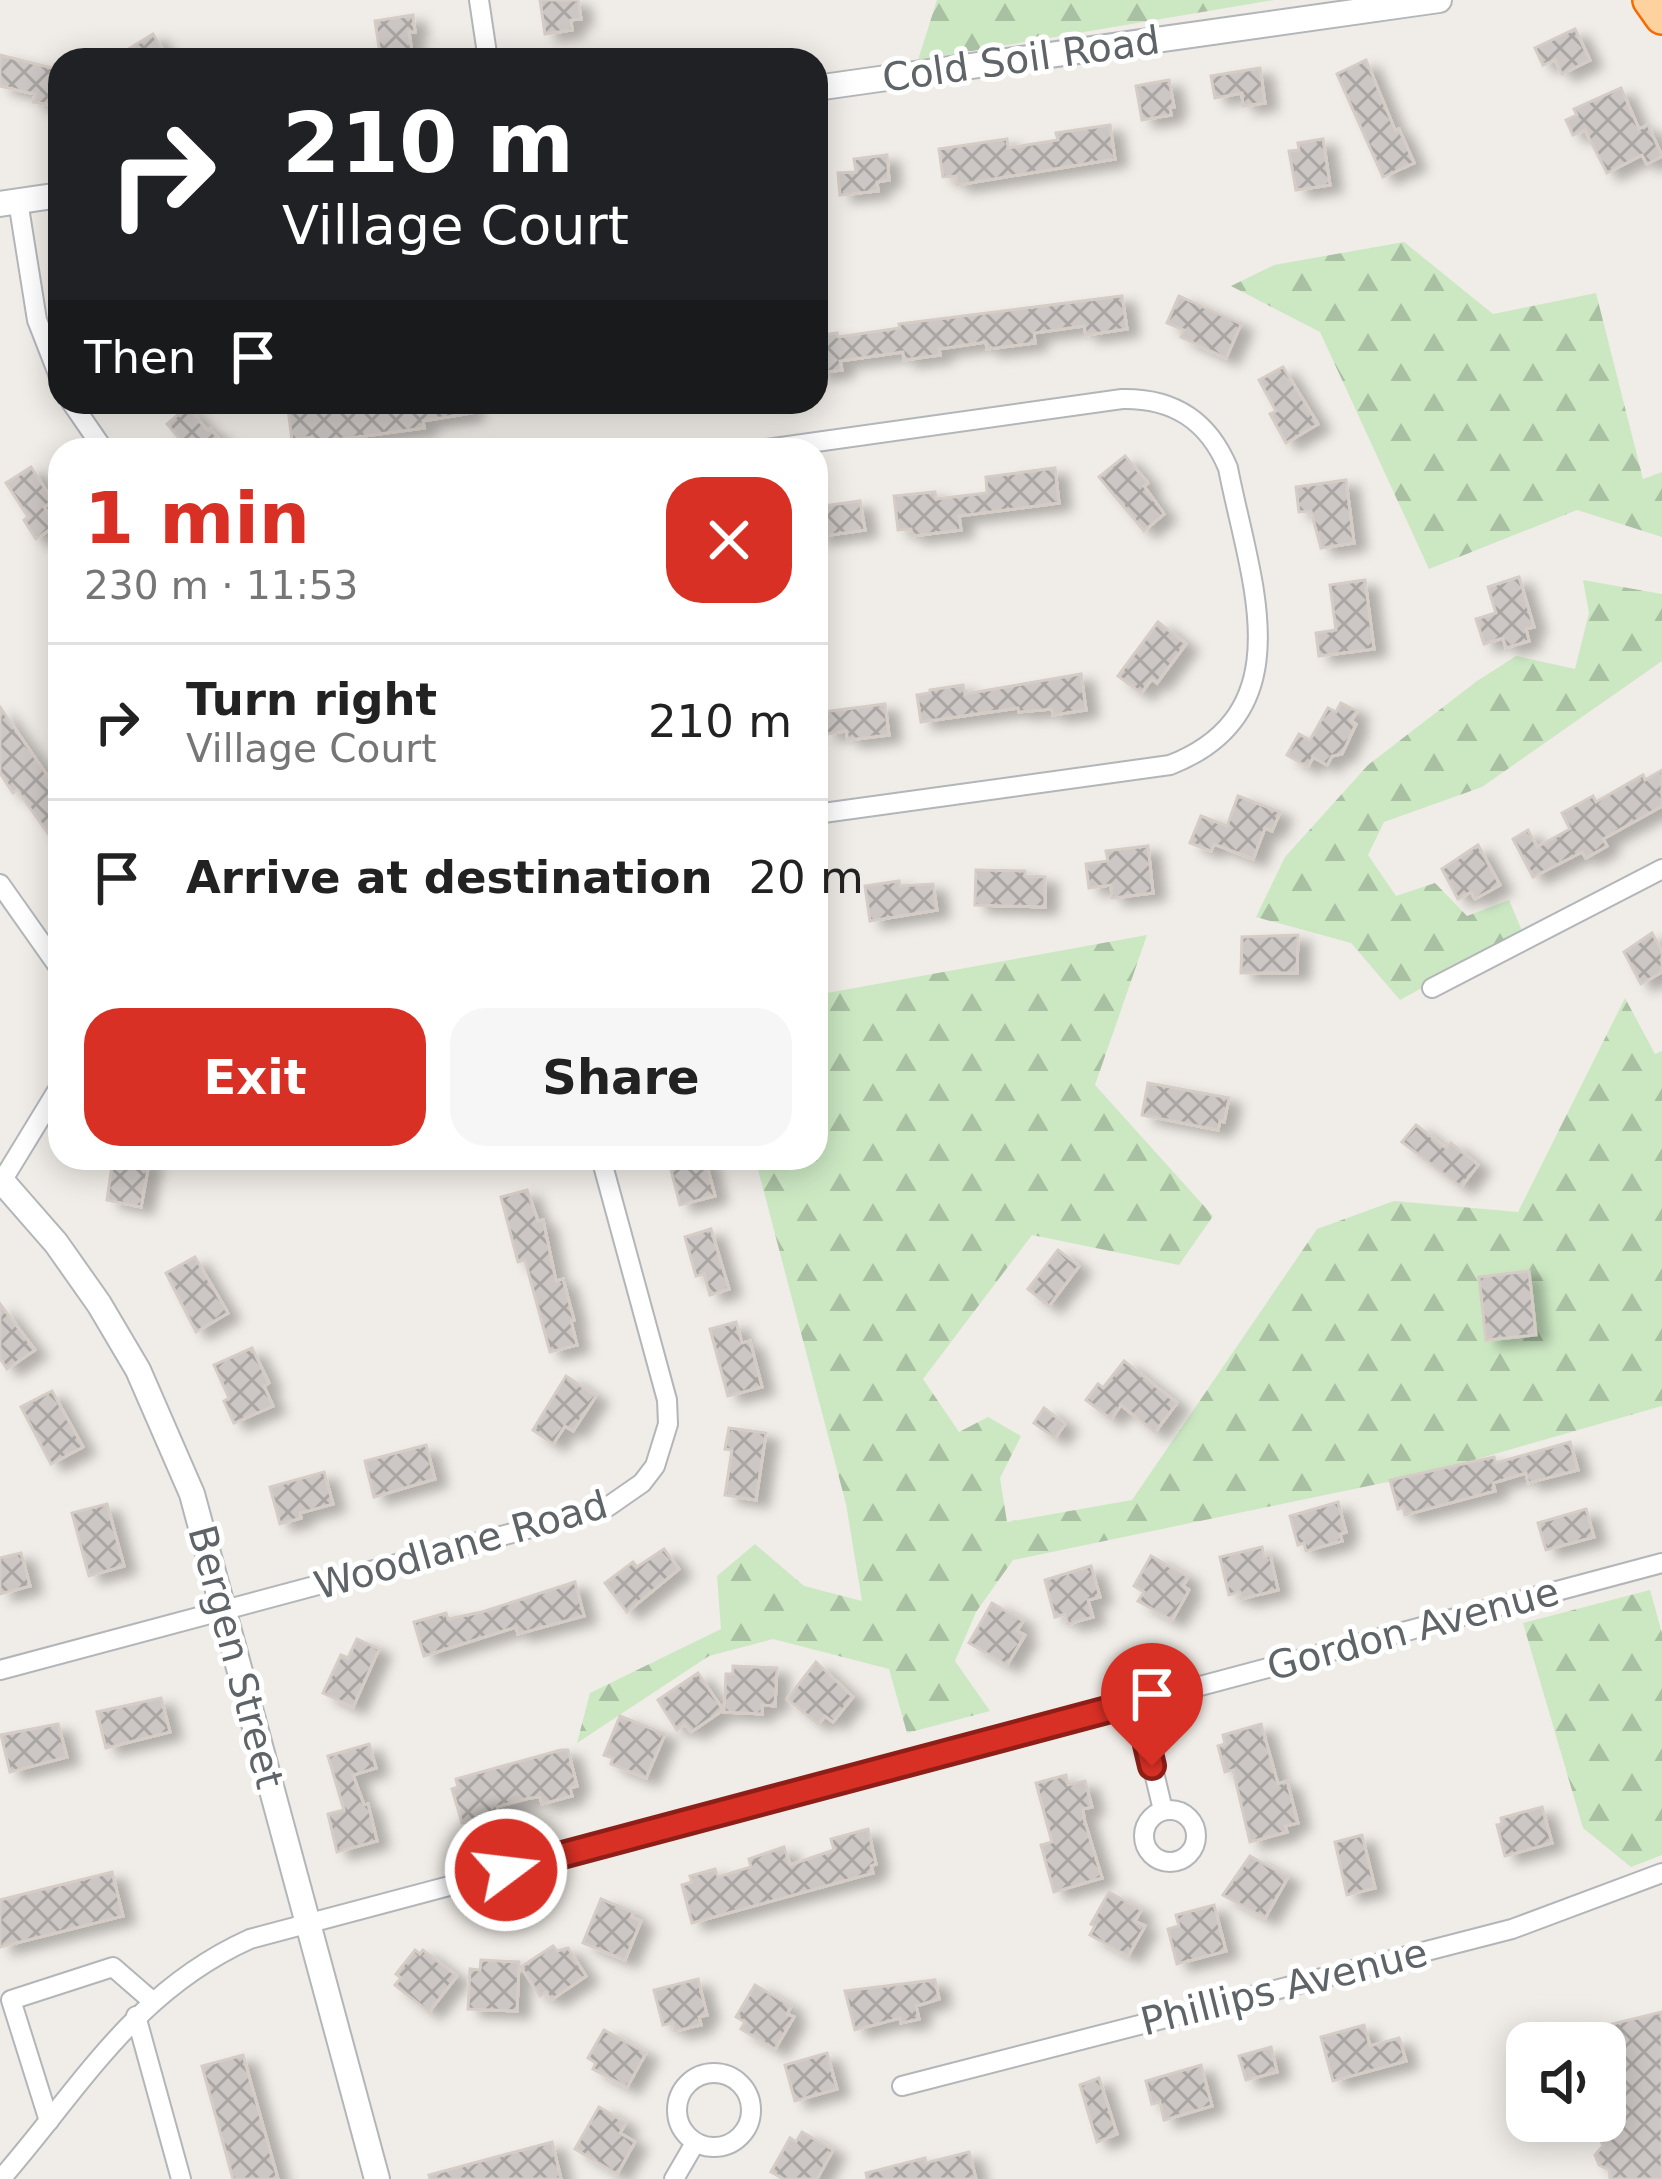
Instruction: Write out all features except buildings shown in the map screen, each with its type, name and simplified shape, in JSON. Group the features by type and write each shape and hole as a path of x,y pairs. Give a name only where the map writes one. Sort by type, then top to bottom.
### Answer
{"highway":[{"path":"1650,0 1662,17"}],"street":[{"path":"479,0 486,48"},
{"name":"Cold Soil Road","path":"828,86 1439,0"},
{"path":"48,197 5,202 48,348"},
{"path":"828,440 1122,399 1165,403 1204,426 1228,468 1258,625 1258,666 1248,701 1216,741 1170,765 828,812"},
{"path":"1432,988 1662,869"},
{"path":"0,884 48,952"},
{"path":"1,1180 48,1105"},
{"name":"Woodlane Road","path":"0,1670 606,1508 643,1484 664,1445 667,1400 604,1170"},
{"name":"Bergen Street","path":"1,1180 56,1243 100,1304 138,1370 192,1494 376,2179"},
{"name":"Gordon Avenue","path":"1,2179 152,2000 214,1955 250,1939 1662,1562"},
{"path":"1137,1702 1163,1810"},
{"name":"Phillips Avenue","path":"902,2086 1512,1929 1662,1873"},
{"path":"49,2121 11,2000 113,1966 152,2000"},
{"path":"136,2016 181,2179"},
{"path":"706,2074 730,2077 748,2095 751,2108 745,2130 717,2148 695,2143 679,2124 676,2111 685,2087 706,2074"},
{"path":"674,2179 695,2143"}],"green space":[{"path":"937,0 1274,0 918,60"},
{"path":"1404,242 1493,314 1596,293 1643,479 1662,472 1662,537 1577,510 1429,569 1320,332 1231,286 1274,265"},
{"path":"1583,580 1662,594 1662,661 1482,787 1384,822 1368,855 1396,896 1435,883 1467,916 1509,900 1523,933 1400,1000 1351,943 1256,917 1285,857 1368,765 1516,656 1575,669 1589,613"},
{"path":"1147,935 1095,1085 1213,1216 1179,1265 1032,1235 923,1379 959,1432 988,1417 1021,1436 1000,1478 1007,1522 1132,1500 1317,1229 1394,1201 1518,1212 1625,998 1655,1054 1662,1051 1662,1406 1421,1475 1013,1560 976,1612 955,1661 990,1711 907,1733 889,1669 773,1639 709,1656 577,1743 590,1693 721,1629 717,1576 755,1544 804,1586 862,1601 846,1504 758,1170 828,1170 828,993"},
{"path":"1650,1590 1662,1633 1662,1855 1631,1867 1583,1828 1523,1623"}],"route":[{"path":"506,1870 1137,1702 1152,1766"}]}
